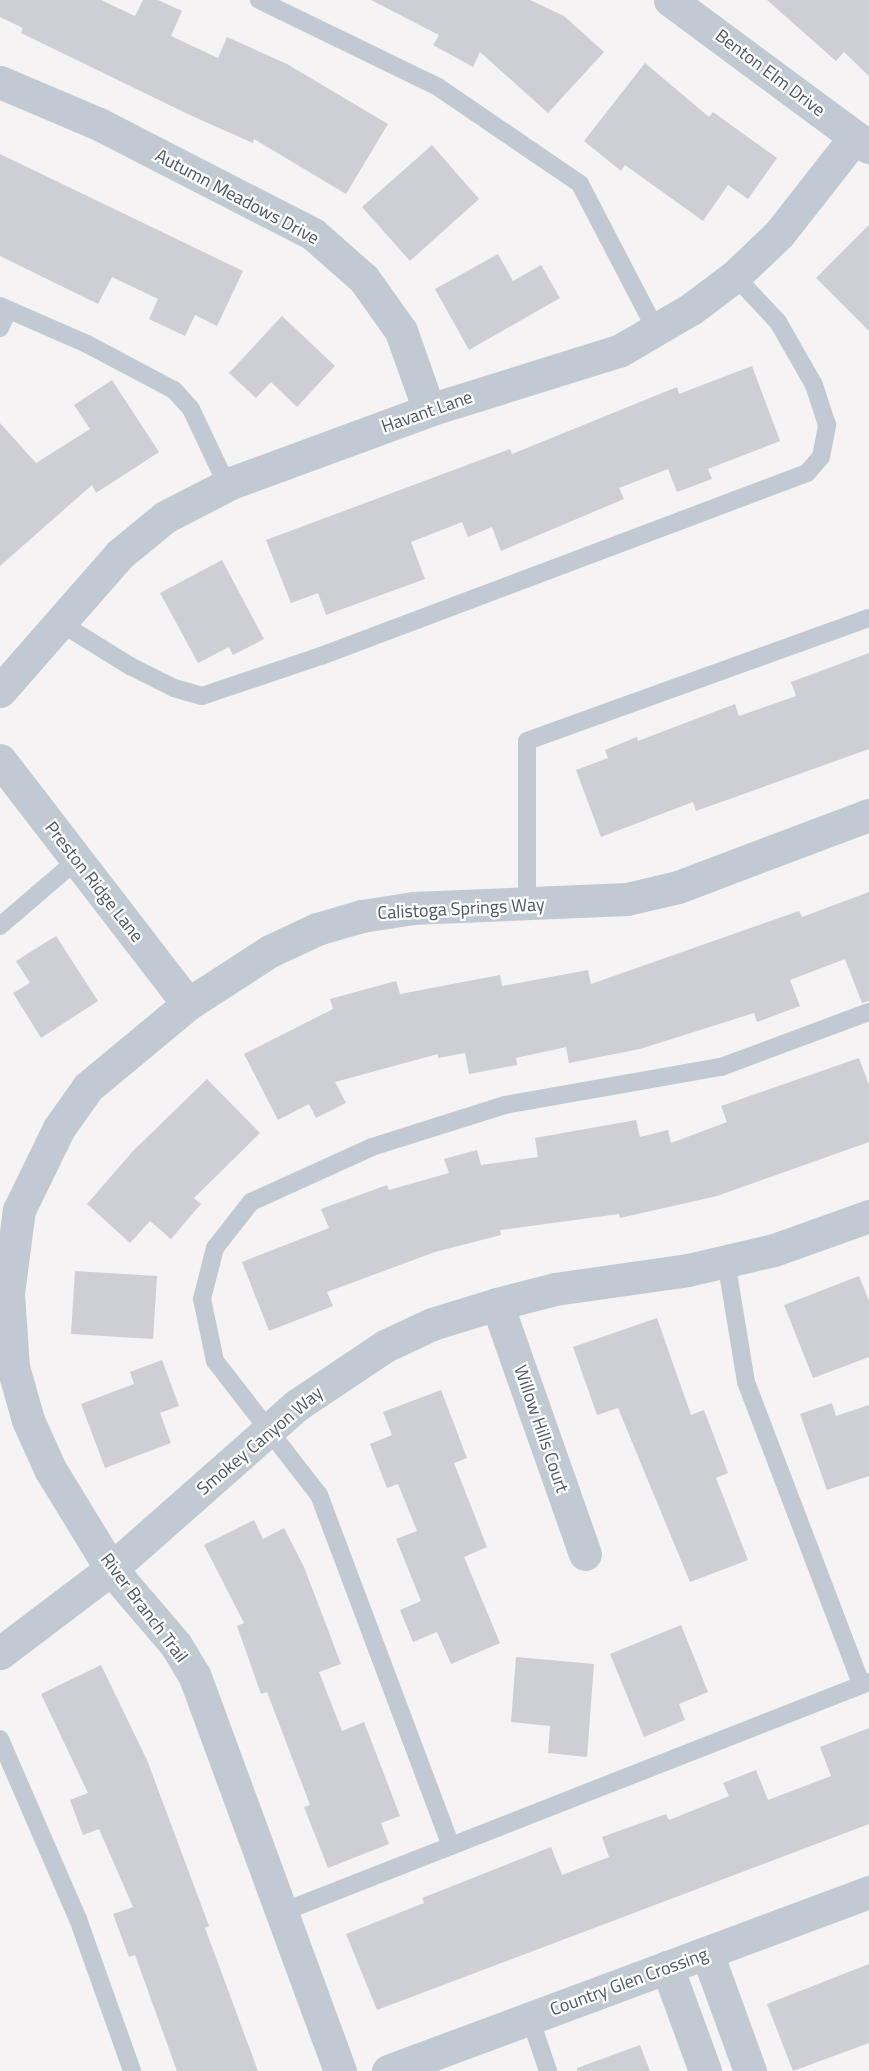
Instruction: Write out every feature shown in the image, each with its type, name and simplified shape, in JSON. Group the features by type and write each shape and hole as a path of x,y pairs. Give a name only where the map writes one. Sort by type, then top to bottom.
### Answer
{"street":[{"name":"Benton Elm Drive","path":"670,0 862,142"},
{"name":"Autumn Meadows Drive","path":"0,82 99,124 313,234 364,279 401,331 429,410"},
{"name":"Havant Lane","path":"0,692 120,554 165,517 227,485 429,410 619,351 691,309 735,276 779,234 862,142"},
{"name":"Preston Ridge Lane","path":"0,760 188,1004"},
{"name":"Calistoga Springs Way","path":"10,1209 59,1128 88,1087 188,1004 270,951 317,929 362,916 413,909 627,899 678,887 869,815"},
{"name":"River Branch Trail","path":"10,1209 8,1293 13,1367 28,1420 50,1469 111,1569 176,1645 194,1675 340,2071"},
{"name":"Smokey Canyon Way","path":"0,1653 111,1569 297,1406 386,1346 432,1324 497,1304 555,1289 726,1261 774,1250 869,1216"},
{"name":"Willow Hills Court","path":"497,1304 585,1554"},
{"name":"Country Glen Crossing","path":"388,2071 869,1892"},
{"path":"707,1953 750,2071"},
{"path":"667,1967 705,2071"}],"lane":[{"path":"259,0 438,87 580,184 656,330"},
{"path":"59,622 130,666 174,688 202,696 321,656 807,473 821,457 826,425 814,385 778,322 735,276"},
{"path":"0,328 4,308 87,344 174,390 191,409 227,485"},
{"path":"527,905 527,741 869,618"},
{"path":"0,926 77,860"},
{"path":"451,1846 319,1495 215,1361 202,1299 215,1248 251,1202 372,1147 505,1105 721,1067 869,1012"},
{"path":"280,1913 866,1683 746,1382 726,1261"},
{"path":"0,1739 78,1918 132,2071"},
{"path":"530,2018 548,2071"}],"building":[{"path":"0,0 101,0 135,16 143,0 158,0 182,11 171,36 218,58 227,37 287,64 388,124 346,194 254,139 253,143 192,116 21,33 23,28 0,17"},
{"path":"371,0 530,0 564,16 604,52 548,113 480,52 473,67 433,45 439,35"},
{"path":"767,0 869,0 869,76 844,52 836,61"},
{"path":"645,63 709,117 713,112 777,158 748,199 728,185 703,221 625,165 621,171 584,141"},
{"path":"432,145 479,199 410,261 362,207"},
{"path":"0,154 243,271 217,326 195,315 185,336 149,319 158,299 112,277 98,304 0,256"},
{"path":"869,225 869,331 816,278"},
{"path":"498,254 513,281 541,265 560,298 469,350 435,289"},
{"path":"282,316 335,366 297,407 271,382 256,398 229,373"},
{"path":"752,366 780,441 708,469 712,479 677,492 668,469 619,488 624,499 501,551 492,527 468,537 462,522 411,542 425,579 326,615 318,593 291,603 266,540 510,449 512,454 677,387 679,394"},
{"path":"112,380 159,452 96,493 92,485 0,566 0,423 36,463 90,429 74,405"},
{"path":"222,560 264,639 233,655 229,647 198,663 160,593"},
{"path":"869,653 869,749 696,811 693,802 601,837 576,770 608,758 605,750 637,737 638,741 735,704 739,716 796,696 791,682"},
{"path":"869,892 869,1001 862,1003 845,959 790,980 800,1006 757,1022 754,1013 640,1049 569,1063 566,1047 516,1058 517,1065 469,1074 465,1053 438,1058 438,1054 335,1082 346,1103 316,1118 309,1104 278,1120 244,1054 333,1009 330,999 396,981 400,994 500,975 502,986 588,970 591,984 799,911 802,917"},
{"path":"56,936 98,1001 41,1038 13,993 30,983 16,961"},
{"path":"859,1058 869,1085 869,1142 717,1196 620,1218 619,1214 500,1230 501,1235 435,1252 327,1292 333,1306 269,1331 242,1262 329,1228 321,1209 387,1185 389,1190 449,1173 444,1159 477,1150 481,1165 538,1157 535,1138 636,1120 640,1137 668,1130 671,1143 727,1122 721,1106"},
{"path":"207,1079 260,1133 194,1198 201,1204 171,1239 150,1221 130,1243 87,1204 133,1151"},
{"path":"75,1271 157,1276 153,1339 71,1334"},
{"path":"859,1276 869,1301 869,1357 813,1378 784,1305"},
{"path":"657,1318 691,1415 704,1410 728,1473 716,1478 748,1560 690,1582 618,1408 597,1415 573,1347"},
{"path":"162,1360 179,1406 160,1413 171,1443 105,1468 81,1404 134,1384 130,1372"},
{"path":"441,1390 467,1458 454,1463 487,1547 464,1557 500,1643 451,1664 437,1632 413,1642 400,1610 421,1601 396,1539 417,1531 398,1484 387,1488 370,1444 392,1435 383,1412"},
{"path":"832,1403 836,1416 869,1405 869,1476 827,1490 800,1414"},
{"path":"254,1520 263,1539 284,1528 304,1567 341,1664 319,1672 342,1731 364,1722 400,1816 381,1823 389,1844 328,1868 304,1807 310,1805 267,1692 261,1694 237,1626 244,1623 204,1545"},
{"path":"681,1625 708,1692 679,1704 685,1720 644,1737 610,1654"},
{"path":"516,1657 594,1664 587,1757 548,1753 550,1726 511,1722"},
{"path":"101,1665 147,1760 209,1926 205,1928 258,2071 177,2071 135,1955 129,1957 113,1914 133,1907 99,1829 83,1835 70,1800 88,1793 41,1694"},
{"path":"869,1728 869,1824 377,2010 346,1934 424,1903 422,1898 551,1847 562,1875 609,1857 602,1837 666,1814 669,1820 729,1796 723,1783 756,1770 768,1800 831,1776 820,1747"},
{"path":"869,1964 869,2043 793,2071 767,2004"},
{"path":"640,2045 650,2071 577,2071 577,2068"}]}
